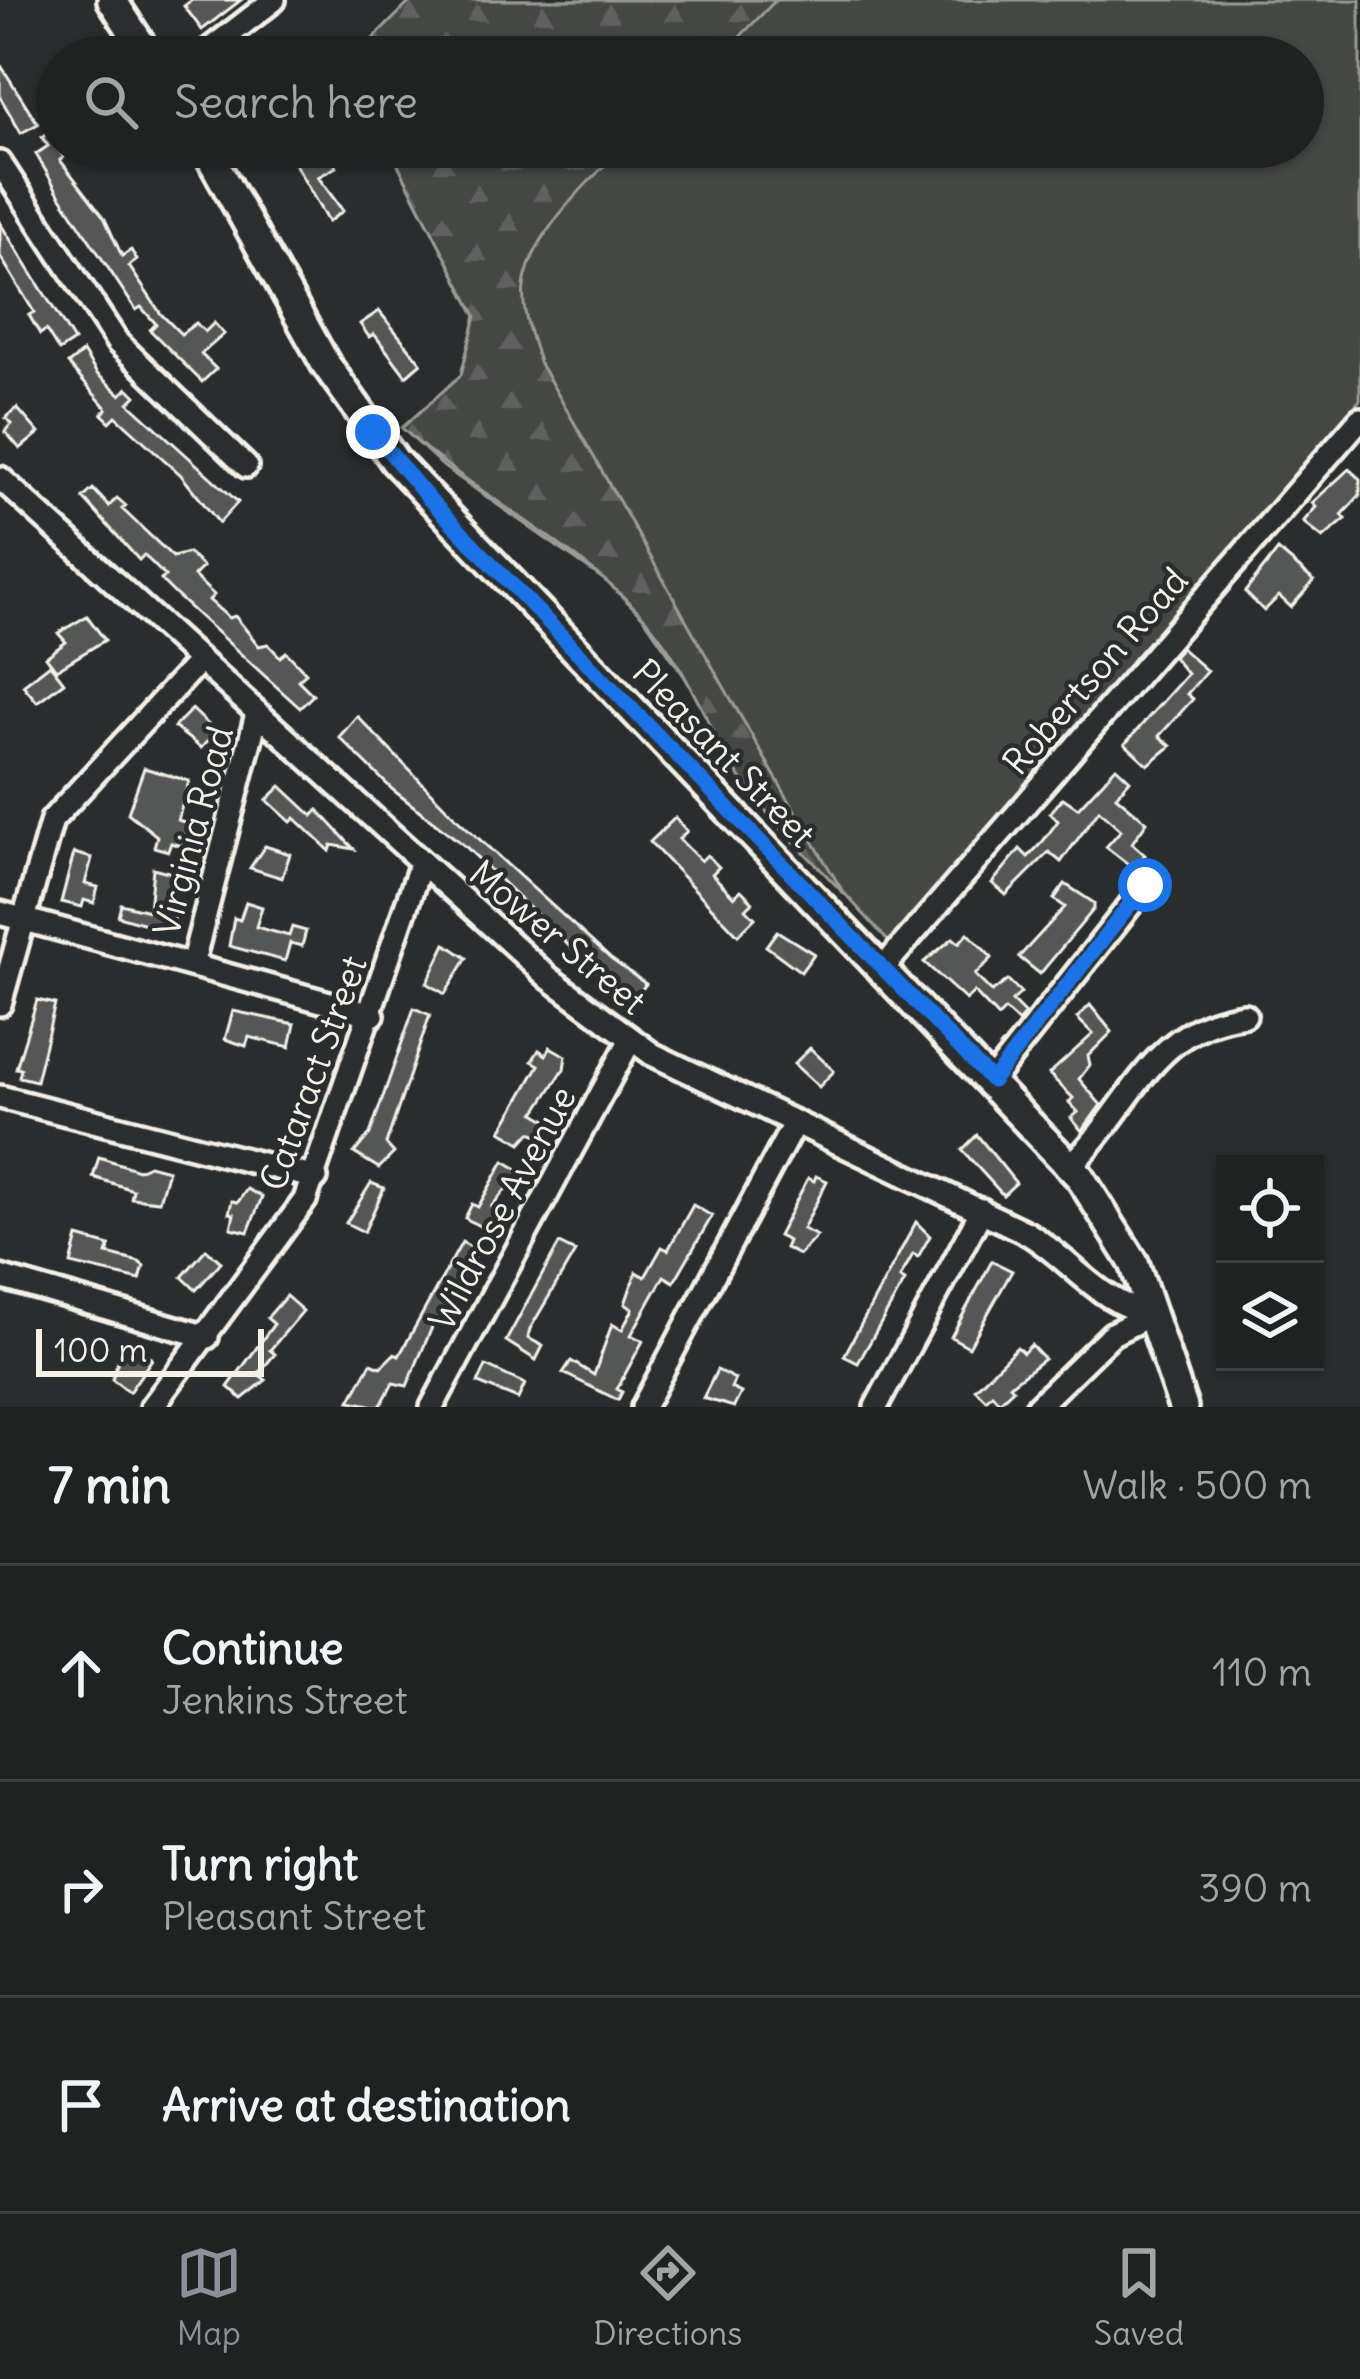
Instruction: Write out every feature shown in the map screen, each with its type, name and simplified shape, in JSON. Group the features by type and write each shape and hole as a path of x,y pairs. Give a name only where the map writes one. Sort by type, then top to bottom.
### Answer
{"main road":[{"path":"112,0 135,36"},
{"name":"Pleasant Street","path":"218,168 325,363 395,461 1071,1165 1118,1232 1153,1314 1183,1407"}],"street":[{"path":"227,36 274,0"},
{"path":"0,163 118,343 245,466"},
{"name":"Robertson Road","path":"883,968 1360,419"},
{"name":"Mower Street","path":"0,478 560,988 630,1041 982,1210 1060,1254 1112,1303 1153,1314"},
{"path":"0,1004 11,916 52,820 199,661"},
{"name":"Virginia Road","path":"192,965 257,714"},
{"name":"Cataract Street","path":"152,1407 282,1238 316,1178 421,862"},
{"path":"992,1081 1145,885"},
{"path":"11,916 373,1015"},
{"path":"1071,1165 1102,1136 1148,1066 1181,1036 1201,1023 1244,1015"},
{"name":"Wildrose Avenue","path":"432,1407 630,1041"},
{"path":"0,1096 316,1178"},
{"path":"644,1407 796,1122"},
{"path":"876,1407 982,1210"},
{"path":"0,1277 207,1337"},
{"path":"1040,1406 1112,1334 1153,1314"}],"green space":[{"path":"412,0 1360,0 1360,400 891,944 746,786 705,706 643,617 606,581 444,467 402,428 461,375 476,316 400,168 1324,168 1324,36 376,36"},
{"path":"412,0 776,0 741,36 376,36"},
{"path":"400,168 602,168 563,210 529,267 524,305 539,362 845,895 742,781 680,667 641,614 585,564 402,428 461,375 476,316"}],"building":[{"path":"192,0 241,0 202,30 184,6"},
{"path":"0,64 36,125 21,133 0,97"},
{"path":"44,168 66,168 104,217 122,256 131,250 137,260 129,266 161,314 181,334 196,323 205,332 214,323 224,334 201,354 216,369 202,382 150,330 156,324 141,307 136,310"},
{"path":"297,168 334,168 318,177 343,211 328,222"},
{"path":"0,223 74,341 59,351 46,330 40,334 29,315 34,312 0,256"},
{"path":"379,311 421,363 406,376 374,334 369,337 360,324"},
{"path":"83,352 97,374 121,395 128,388 136,396 129,403 238,502 219,523 181,475 116,416 110,422 102,414 107,409 68,364"},
{"path":"17,408 39,433 20,449 5,431 12,424 6,418"},
{"path":"1349,469 1360,479 1360,495 1342,515 1346,519 1323,538 1303,522 1316,507 1312,503"},
{"path":"93,489 109,506 117,498 126,506 122,509 173,557 188,553 203,567 194,576 214,595 209,600 229,618 235,616 259,646 268,644 280,657 286,652 306,673 298,680 313,695 300,708 176,595 161,580 165,576 144,555 139,560 83,498"},
{"path":"1278,550 1314,581 1291,607 1279,596 1264,611 1245,592"},
{"path":"87,616 105,640 56,670 46,657 66,642 58,633"},
{"path":"1181,648 1207,671 1187,694 1193,699 1159,736 1171,746 1148,765 1125,744 1187,674 1173,657"},
{"path":"50,664 64,682 37,702 23,685"},
{"path":"192,709 216,732 201,748 174,727"},
{"path":"357,716 455,817 611,959 646,984 635,998 589,965 465,846 393,790 339,737"},
{"path":"1116,767 1130,780 1116,796 1147,822 1132,843 1145,855 1133,868 1106,847 1121,830 1099,810 1061,862 1049,852 1006,895 992,883 1020,849 1028,857 1044,840 1058,821 1050,813 1063,798 1078,808"},
{"path":"144,768 189,781 178,820 190,824 183,847 171,843 168,851 154,847 157,836 128,813"},
{"path":"281,786 313,816 318,810 354,849 332,845 330,851 295,818 291,822 267,800"},
{"path":"675,818 687,831 679,839 701,861 707,855 719,867 712,874 734,897 741,890 753,902 746,909 755,918 738,935 650,842"},
{"path":"265,846 290,854 282,878 250,868"},
{"path":"74,853 92,858 85,884 98,887 94,903 84,900 82,907 61,902"},
{"path":"153,868 176,874 167,908 176,910 170,931 118,916 121,904 149,911"},
{"path":"1065,884 1094,903 1094,909 1040,974 1019,957 1065,907 1054,899"},
{"path":"246,902 262,907 256,927 289,936 292,927 306,931 302,946 290,943 285,961 229,946 234,918 240,920"},
{"path":"777,931 814,954 801,972 766,946"},
{"path":"968,933 992,958 975,975 992,992 1008,980 1021,993 1012,1001 1025,1014 1018,1022 1005,1010 998,1017 974,992 966,1000 924,962 953,938 959,943"},
{"path":"446,944 467,958 445,994 427,983"},
{"path":"37,1000 55,1004 36,1081 19,1077 21,1069 16,1068"},
{"path":"1090,1005 1112,1032 1088,1056 1090,1065 1079,1079 1101,1105 1082,1131 1071,1118 1078,1112 1069,1102 1073,1098 1049,1074 1093,1034 1077,1018"},
{"path":"414,1008 430,1015 386,1144 394,1153 379,1168 354,1153 370,1134"},
{"path":"233,1011 295,1024 290,1047 249,1037 246,1046 225,1039"},
{"path":"550,1047 566,1056 564,1069 535,1113 547,1120 538,1135 531,1132 521,1143 501,1131 539,1065 532,1061 539,1050 546,1055"},
{"path":"810,1048 834,1071 819,1087 794,1064"},
{"path":"977,1135 1016,1183 1003,1195 962,1150"},
{"path":"99,1157 138,1170 149,1165 168,1170 159,1201 131,1198 133,1190 93,1177"},
{"path":"504,1161 521,1171 491,1207 497,1215 488,1231 465,1218 472,1204 478,1207"},
{"path":"816,1176 827,1181 803,1229 817,1236 799,1255 785,1248 788,1241 778,1236 808,1178 814,1181"},
{"path":"371,1183 384,1188 364,1232 346,1223"},
{"path":"247,1189 262,1197 248,1232 231,1228 234,1214 229,1213 232,1201 238,1202"},
{"path":"693,1205 712,1216 674,1282 664,1276 631,1335 643,1341 617,1389 622,1392 618,1400 563,1373 571,1361 594,1375 612,1324 622,1330 633,1309 625,1304 636,1272 645,1277 662,1247 668,1250"},
{"path":"916,1222 930,1236 918,1257 913,1254 900,1278 905,1281 858,1363 844,1356"},
{"path":"78,1237 110,1246 107,1254 139,1262 144,1266 140,1280 71,1264"},
{"path":"462,1242 478,1251 433,1325 407,1386 393,1383 380,1407 350,1401 371,1363 381,1367 394,1354 399,1356"},
{"path":"559,1244 575,1252 530,1329 528,1338 543,1346 536,1360 506,1341"},
{"path":"206,1249 221,1262 196,1290 182,1277"},
{"path":"992,1261 1012,1271 969,1347 951,1337"},
{"path":"286,1296 303,1311 270,1350 275,1354 258,1374 266,1380 242,1399 228,1387 274,1324 267,1318"},
{"path":"1031,1345 1044,1359 1010,1385 1013,1389 999,1402 992,1394 986,1400 975,1389 1017,1347 1023,1353"},
{"path":"135,1346 152,1359 129,1392 112,1379 121,1351 128,1356"},
{"path":"486,1366 525,1384 518,1399 478,1383"},
{"path":"717,1370 735,1379 731,1388 741,1393 734,1407 703,1398"}],"route":[{"path":"373,432 428,498 992,1081 1145,885"}]}
